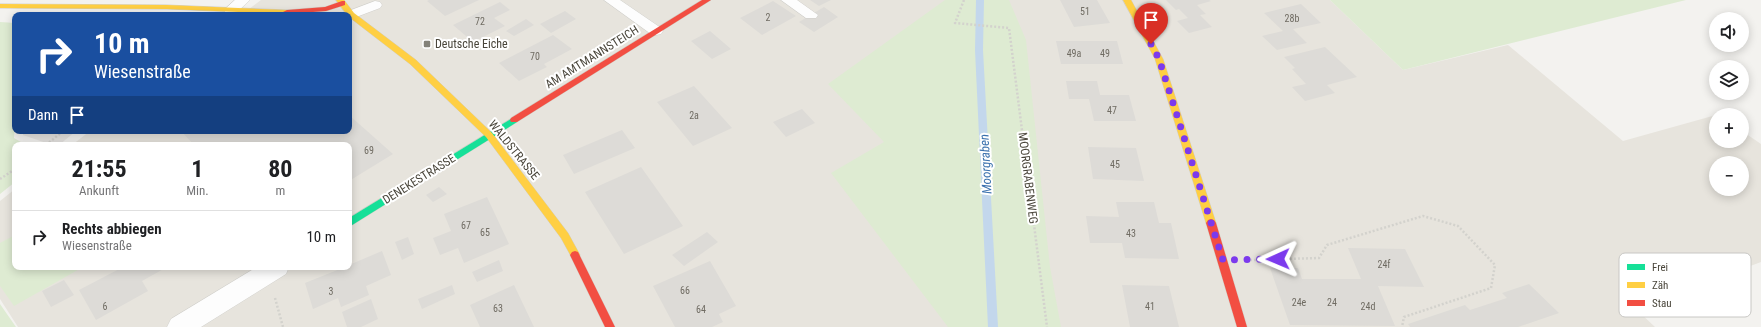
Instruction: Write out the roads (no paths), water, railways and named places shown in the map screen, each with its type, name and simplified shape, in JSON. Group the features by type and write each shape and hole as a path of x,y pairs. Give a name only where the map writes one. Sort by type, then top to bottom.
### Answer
{"main road":[{"name":"AM AMTMANNSTEICH","path":"489,135 707,0"},
{"path":"1127,0 1159,59 1223,260 1242,327"},
{"path":"0,6 300,12 326,10 341,2"},
{"name":"WALDSTRASSE","path":"341,2 349,12"},
{"name":"WALDSTRASSE","path":"352,15 413,62 489,135 565,236 610,327"},
{"name":"DENEKESTRASSE","path":"352,221 489,135"}],"street":[{"path":"180,327 272,270"}],"lane":[{"path":"231,10 243,0"},
{"path":"611,0 656,31"},
{"path":"788,0 815,13 805,0"},
{"path":"352,14 375,5"}],"waterway":[{"name":"Moorgraben","path":"980,0 979,50 993,327"}],"place":[{"name":"Deutsche Eiche","path":"427,44"}]}
